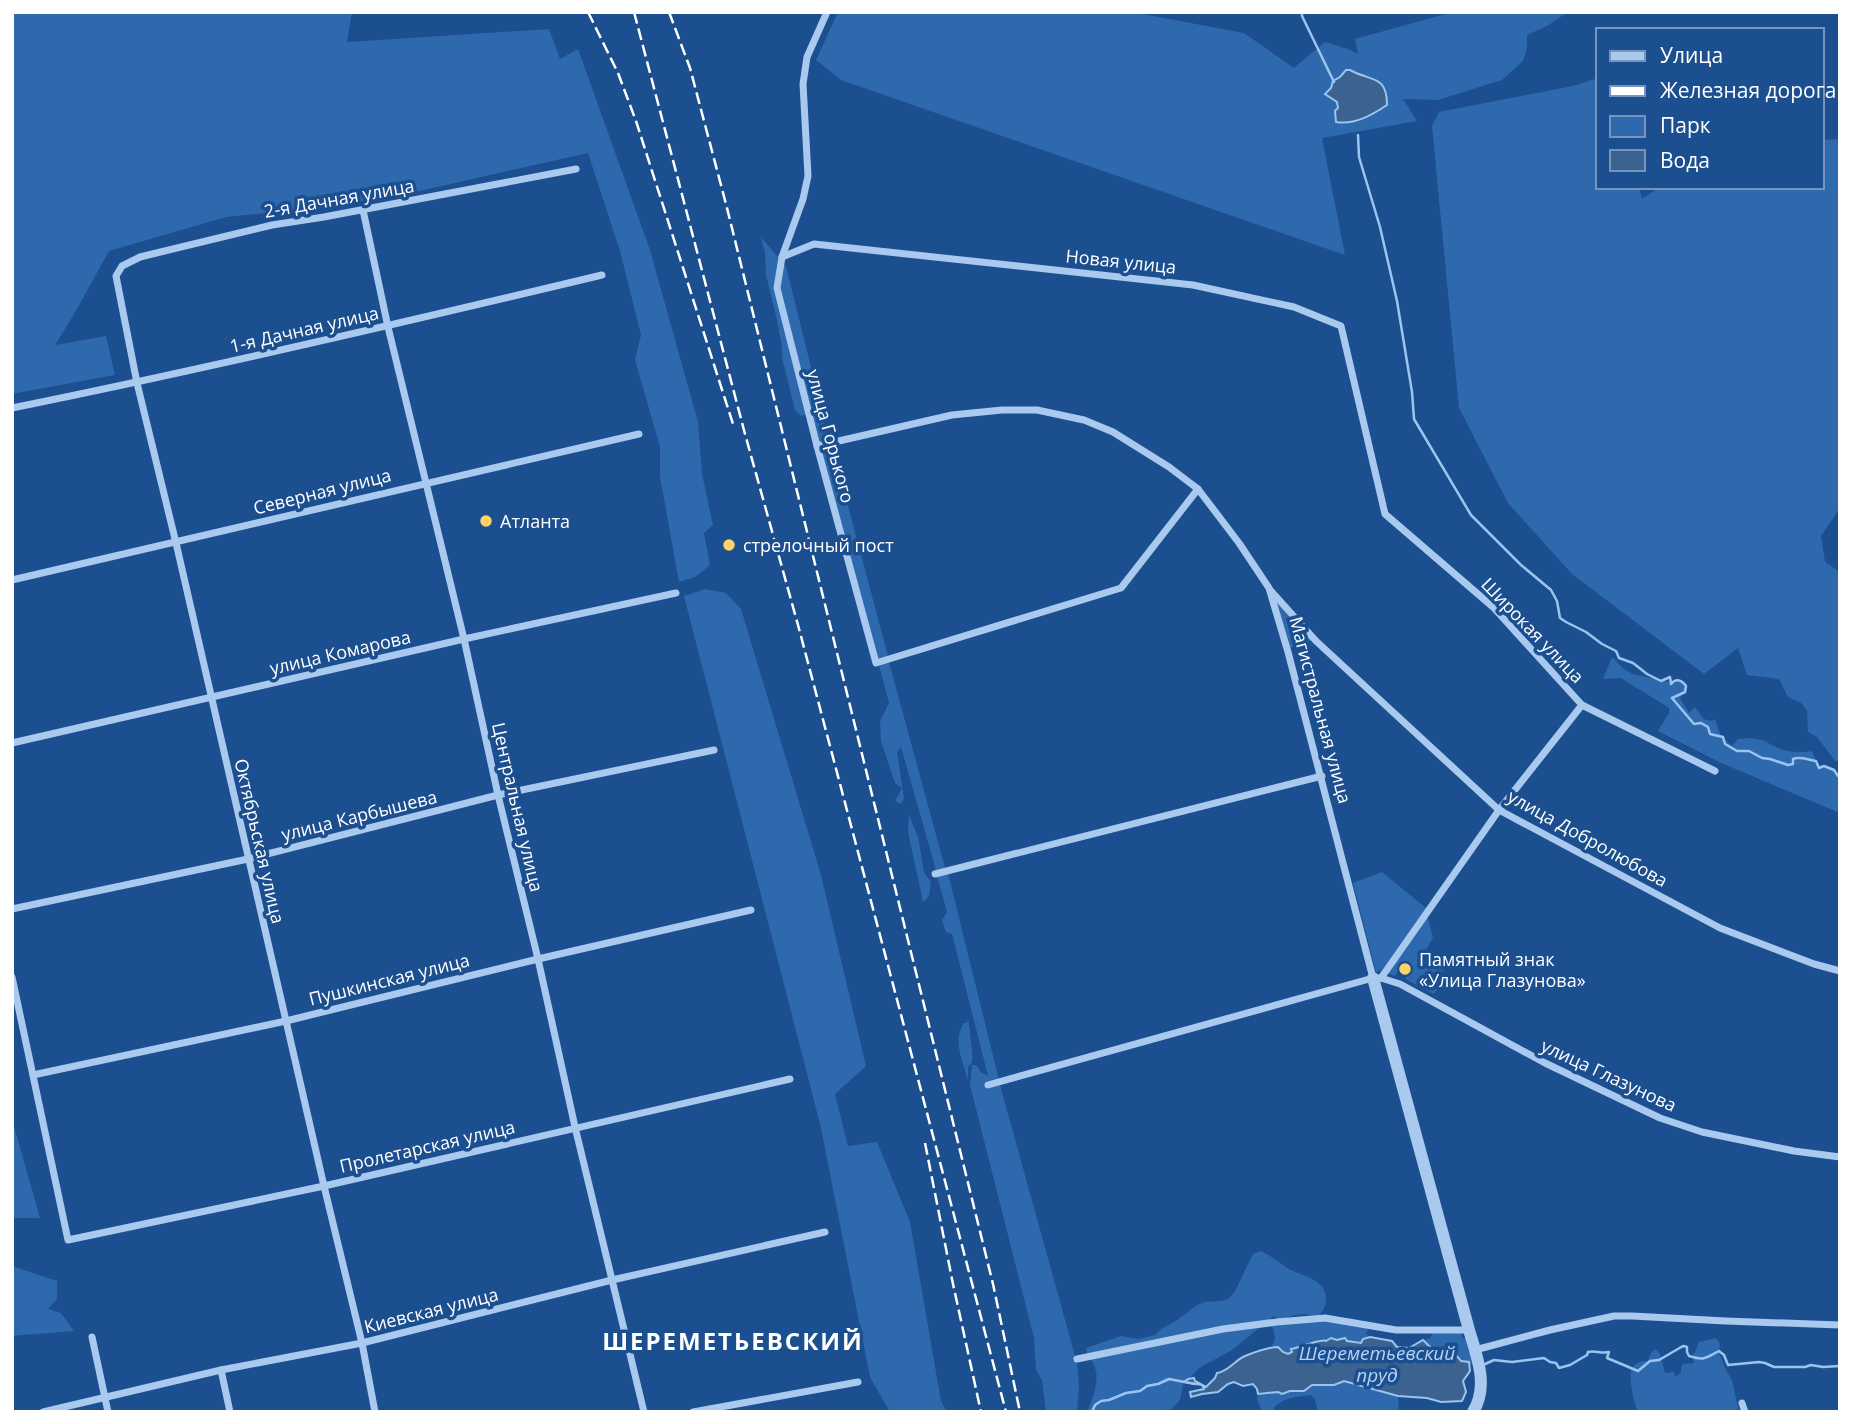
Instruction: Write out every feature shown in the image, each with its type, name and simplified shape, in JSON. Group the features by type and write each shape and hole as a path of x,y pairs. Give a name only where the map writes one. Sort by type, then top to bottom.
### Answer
{"street":[{"path":"782,257 803,199 808,176 803,84 806,65 827,12"},
{"name":"2-я Дачная улица","path":"116,276 122,266 140,257 272,225 576,169"},
{"name":"Центральная улица","path":"363,210 575,1127 644,1412"},
{"name":"Новая улица","path":"782,257 814,244 1193,285 1294,307 1340,326 1367,437"},
{"name":"улица Горького","path":"782,257 777,288 876,663 1121,588 1198,489"},
{"name":"1-я Дачная улица","path":"12,408 388,327 602,275"},
{"name":"Октябрьская улица","path":"116,276 136,383 176,543 362,1343 375,1412"},
{"name":"Магистральная улица","path":"817,446 952,415 1002,410 1037,410 1084,420 1113,432 1169,467 1198,489 1269,587 1377,978 1480,1367 1480,1397 1474,1412"},
{"name":"Северная улица","path":"12,580 639,434"},
{"name":"Широкая улица","path":"1367,437 1385,514 1493,607 1582,705 1499,810 1377,978"},
{"name":"улица Добролюбова","path":"1269,587 1316,641 1499,810 1720,928 1814,964 1840,971"},
{"name":"улица Комарова","path":"12,743 676,593"},
{"path":"1582,705 1714,771"},
{"name":"улица Карбышева","path":"12,909 248,859 498,795 714,750"},
{"path":"935,874 1322,776"},
{"name":"Пушкинская улица","path":"33,1075 286,1021 751,909"},
{"path":"12,977 33,1075"},
{"path":"988,1085 1377,978"},
{"name":"улица Глазунова","path":"1377,978 1400,984 1545,1063 1660,1118 1702,1132 1794,1151 1840,1157"},
{"name":"Пролетарская улица","path":"33,1075 68,1240 324,1186 790,1079"},
{"name":"Киевская улица","path":"43,1412 221,1370 362,1343 612,1280 825,1232"},
{"path":"1475,1351 1614,1316 1840,1325"},
{"path":"1077,1359 1223,1329 1325,1318 1396,1330 1469,1330"},
{"path":"92,1337 108,1412"},
{"path":"221,1370 230,1412"},
{"path":"693,1412 858,1382"},
{"path":"1742,1403 1745,1412"}],"green space":[{"path":"12,12 352,12 347,42 549,29 560,59 578,49 650,250 698,422 702,474 713,525 704,533 710,565 695,577 679,582 660,477 660,447 635,360 641,335 620,251 588,153 366,203 226,217 109,251 55,345 106,336 115,375 12,394"},
{"path":"838,12 1132,12 1244,33 1294,68 1325,42 1358,54 1355,39 1453,12 1568,12 1527,35 1523,61 1502,80 1438,100 1403,99 1417,121 1322,138 1345,255 841,80 816,60"},
{"path":"1596,79 1596,189 1640,189 1642,199 1657,189 1824,189 1824,140 1840,139 1840,508 1821,536 1825,562 1840,572 1840,762 1835,761 1817,737 1808,732 1807,710 1801,703 1788,697 1779,679 1747,675 1738,648 1704,674 1572,574 1508,503 1459,408 1432,126 1439,112 1573,86"},
{"path":"761,237 778,257 775,287 807,414 801,416 795,410 782,358"},
{"path":"783,263 786,266 829,440 819,443 780,288"},
{"path":"832,446 888,656 878,659 821,449"},
{"path":"705,589 726,593 741,609 821,875 866,1066 835,1094 848,1146 877,1142 910,1222 941,1401 947,1412 890,1412 870,1377 821,1128 684,596"},
{"path":"1275,600 1312,640 1290,648"},
{"path":"1612,657 1633,674 1674,683 1680,681 1685,690 1680,698 1689,713 1695,707 1704,719 1715,719 1721,737 1732,746 1738,739 1753,739 1786,750 1812,751 1818,766 1829,767 1840,775 1840,813 1721,763 1658,731 1669,713 1669,708 1621,678 1603,679"},
{"path":"889,662 945,868 936,870 901,747 897,752 904,798 901,804 895,801 902,788 895,783 881,741 880,721 889,703 879,665"},
{"path":"909,815 918,837 924,872 931,882 929,896 923,902 908,832"},
{"path":"1382,872 1426,908 1382,970 1376,972 1353,883"},
{"path":"948,873 999,1080 985,1084 986,1089 1000,1085 1077,1363 1077,1412 1046,1412 1042,1380 1036,1370 1034,1338 970,1085 972,1065 976,1065 988,1076 952,934 946,932 942,920 947,912 937,876"},
{"path":"1427,915 1433,938 1426,950 1443,970 1440,985 1434,994 1405,979 1411,965 1403,962 1395,976 1386,973"},
{"path":"968,1018 972,1063 968,1067 968,1080 961,1058 959,1036"},
{"path":"12,1119 40,1218 12,1218"},
{"path":"1261,1251 1321,1285 1326,1303 1318,1316 1298,1315 1281,1322 1274,1316 1232,1350 1199,1368 1183,1385 1180,1400 1172,1409 1153,1412 1087,1412 1097,1379 1086,1348 1121,1336 1139,1339 1155,1335 1197,1305 1229,1298 1253,1254"},
{"path":"12,1266 57,1281 57,1299 48,1309 61,1313 74,1331 12,1336"},
{"path":"1325,1320 1369,1328 1366,1334 1370,1337 1363,1339 1361,1343 1317,1341 1292,1349 1288,1354 1278,1347 1273,1347 1275,1337 1272,1326"},
{"path":"1433,1332 1462,1332 1462,1338 1469,1338 1468,1349 1472,1355 1472,1364 1461,1362 1450,1354 1430,1351 1430,1347 1423,1340 1430,1338"},
{"path":"1716,1338 1720,1344 1719,1353 1732,1380 1739,1412 1638,1412 1631,1382 1634,1365 1648,1361 1656,1349 1665,1373 1674,1372 1675,1377 1681,1373 1683,1364 1694,1363 1693,1354 1699,1342"},
{"path":"1344,1381 1398,1396 1399,1412 1318,1412 1311,1395 1282,1402 1274,1408 1275,1412 1262,1412 1257,1399 1258,1394 1315,1385 1334,1385"}],"water":[{"path":"1346,70 1381,84 1387,105 1357,121 1336,122 1337,102 1325,94 1333,81"},
{"name":"Шереметьевский пруд","path":"1370,1337 1392,1341 1397,1347 1409,1348 1423,1340 1430,1347 1430,1351 1453,1354 1461,1361 1469,1362 1470,1371 1463,1381 1466,1392 1462,1401 1441,1402 1398,1396 1344,1381 1334,1385 1312,1385 1304,1391 1282,1394 1258,1394 1253,1384 1243,1386 1234,1382 1218,1392 1191,1397 1190,1392 1204,1389 1202,1385 1184,1382 1194,1378 1206,1387 1217,1373 1245,1356 1266,1349 1278,1347 1288,1354 1292,1352 1291,1349 1331,1338 1345,1338 1347,1341 1361,1343 1363,1339"}],"waterway":[{"path":"1302,12 1334,82"},
{"path":"1358,135 1359,157 1380,227 1397,301 1414,419 1471,515 1521,565 1551,590 1557,601 1560,618 1616,651 1619,658 1633,663 1647,674 1661,681 1670,677 1671,684 1677,680 1683,682 1686,686 1685,692 1672,698 1694,724 1701,723 1708,727 1710,734 1723,737 1725,744 1737,751 1749,751 1762,758 1788,765 1793,764 1793,759 1796,758 1816,761 1819,768 1824,766 1840,775"},
{"path":"1483,1365 1494,1360 1512,1362 1544,1358 1556,1363 1559,1368 1570,1365 1593,1351 1609,1352 1607,1358 1638,1371 1650,1361 1659,1360 1683,1346 1687,1347 1689,1356 1698,1358 1705,1358 1719,1351 1728,1365 1759,1362 1774,1367 1840,1366"},
{"path":"1092,1412 1095,1405 1101,1401 1140,1391 1169,1379 1195,1384"}],"railway":[{"path":"588,12 618,73 636,121 733,424"},
{"path":"634,12 1006,1412"},
{"path":"669,12 690,68 726,204 993,1284 1020,1412"},
{"path":"925,1143 981,1412"}],"place":[{"name":"Атланта","path":"486,521"},
{"name":"стрелочный пост","path":"729,545"},
{"name":"Памятный знак «Улица Глазунова»","path":"1405,969"}],"district":[{"name":"ШЕРЕМЕТЬЕВСКИЙ","path":"733,1340"}]}
